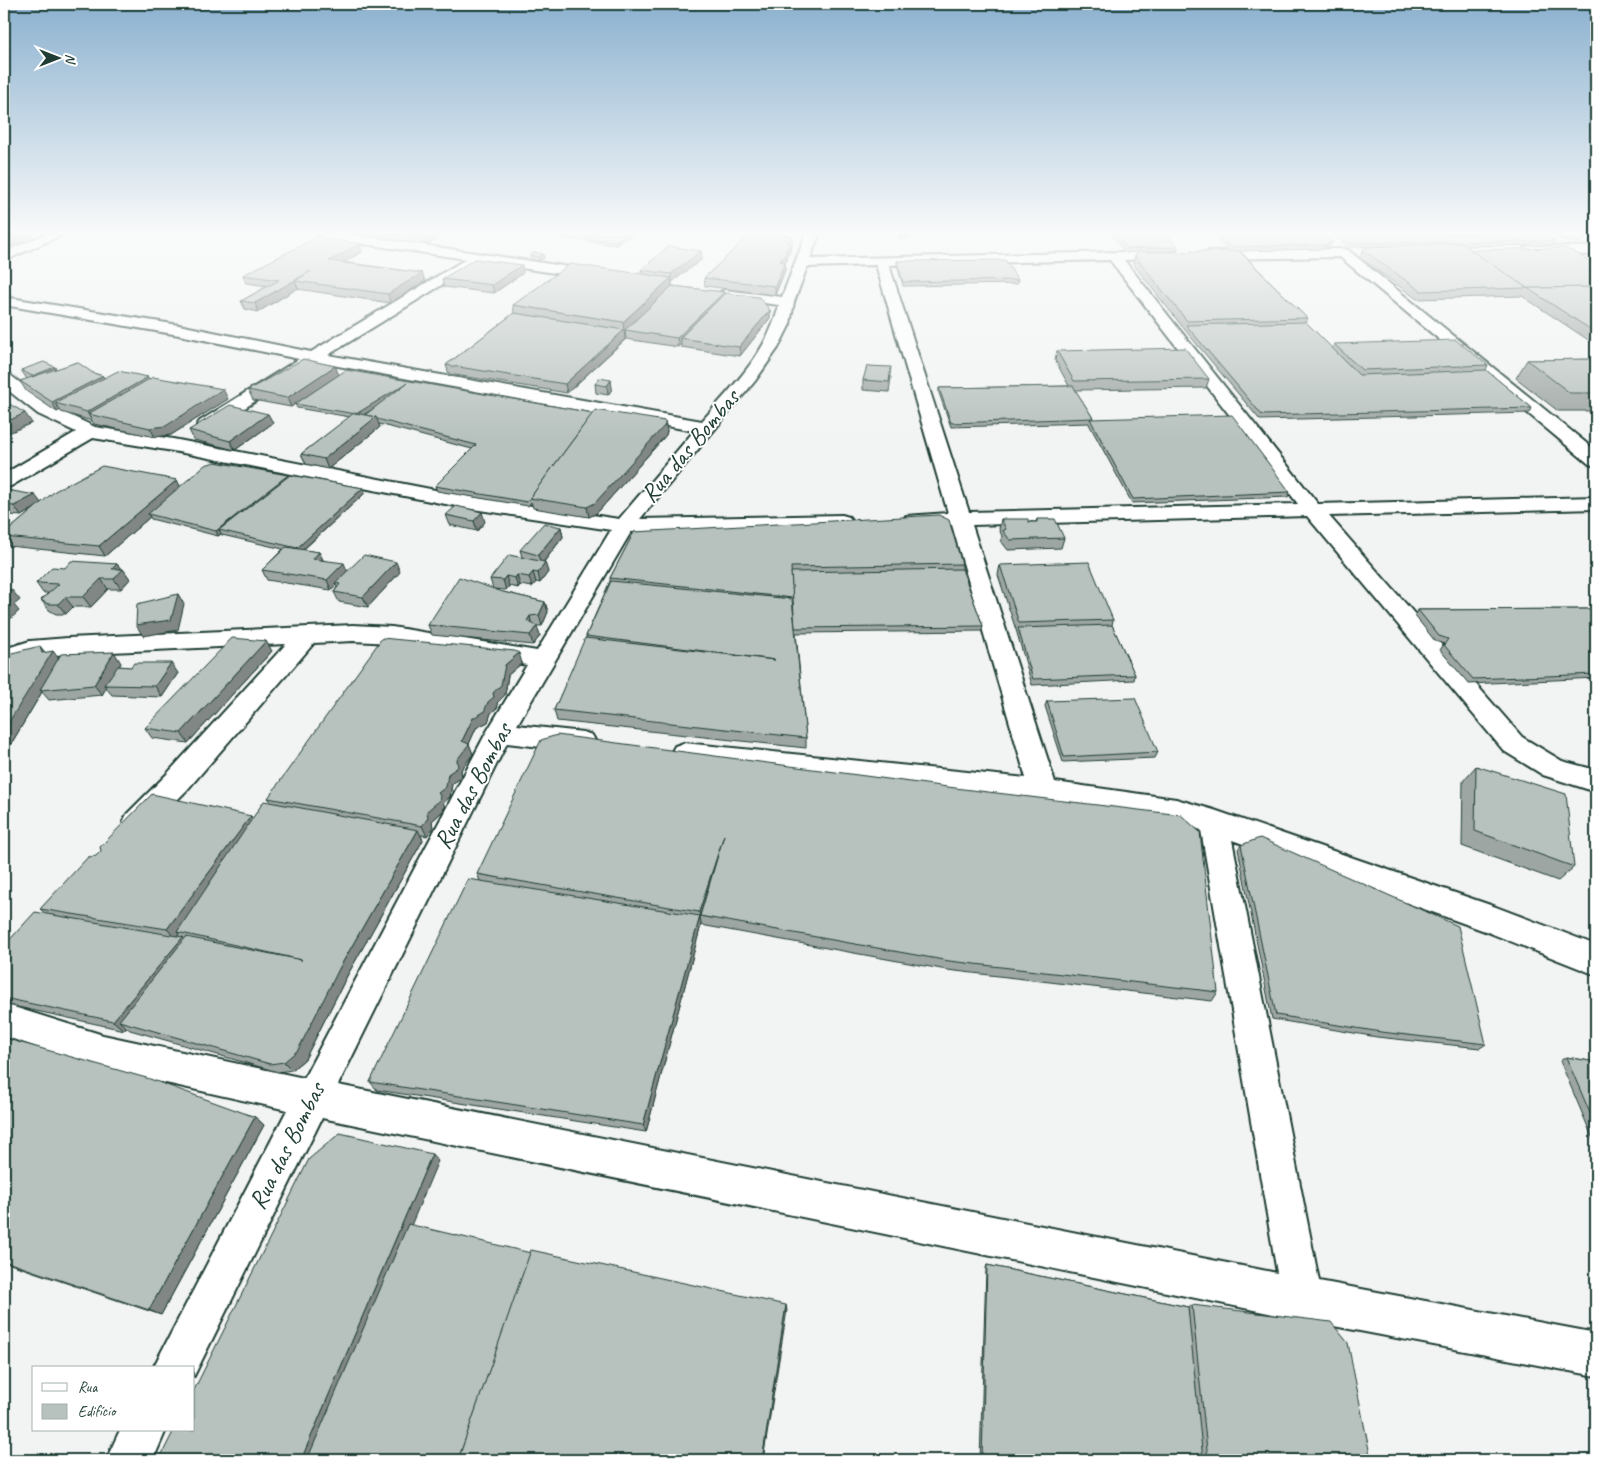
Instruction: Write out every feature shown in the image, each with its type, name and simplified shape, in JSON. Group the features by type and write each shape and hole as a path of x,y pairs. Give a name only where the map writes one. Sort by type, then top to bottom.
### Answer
{"street":[{"path":"12,302 178,330 312,357 705,427"},
{"path":"173,445 312,357 404,302"},
{"name":"Rua das Bombas","path":"176,1366 499,734 624,526 705,427 749,377 770,348 782,324 787,302"},
{"path":"894,302 1044,791"},
{"path":"1150,302 1312,509 1513,744 1540,764 1569,776 1596,781"},
{"path":"1403,302 1596,460"},
{"path":"4,379 44,410 90,432 173,445 466,502 624,526 860,521"},
{"path":"4,482 90,432"},
{"path":"890,520 1596,503"},
{"path":"4,657 30,649 68,646 307,635 392,635 544,660"},
{"path":"121,838 177,782 307,635"},
{"path":"499,734 608,745"},
{"path":"658,750 1044,791 1166,809 1214,821 1478,914 1596,960"},
{"path":"1214,821 1302,1298"},
{"path":"4,1020 103,1052 312,1098 1302,1298 1596,1354"},
{"path":"129,1460 143,1432"}],"building":[{"path":"517,302 644,302 623,322 513,305"},
{"path":"655,302 713,302 677,338 625,330"},
{"path":"716,302 764,302 770,310 739,347 680,338"},
{"path":"1172,302 1291,302 1307,318 1187,321"},
{"path":"1549,302 1596,302 1596,333"},
{"path":"514,313 624,330 565,384 446,365"},
{"path":"1306,322 1359,375 1486,370 1532,408 1262,415 1186,325"},
{"path":"1456,340 1488,365 1362,370 1334,344"},
{"path":"1185,348 1209,379 1074,381 1057,351"},
{"path":"303,359 335,366 287,398 248,390"},
{"path":"1596,359 1596,393 1570,393 1527,360"},
{"path":"44,362 55,367 32,376 21,370"},
{"path":"77,362 93,373 103,376 52,402 20,381"},
{"path":"867,366 891,367 889,382 863,380"},
{"path":"346,370 593,413 527,502 435,486 476,445 365,415 407,383 356,414 295,404"},
{"path":"118,371 148,377 87,412 55,403"},
{"path":"153,377 223,389 166,426 150,428 88,414"},
{"path":"599,378 611,380 607,386 595,384"},
{"path":"1073,386 1093,418 951,423 939,388"},
{"path":"6,402 25,413 4,423 4,403"},
{"path":"230,405 268,414 230,441 189,430"},
{"path":"595,410 665,421 665,425 595,503 587,507 530,498"},
{"path":"354,413 376,417 324,459 301,454"},
{"path":"1232,415 1290,492 1133,499 1090,419"},
{"path":"215,462 288,475 216,531 148,514 205,465"},
{"path":"102,466 177,480 99,546 4,537 4,534 55,491"},
{"path":"290,475 363,488 297,548 219,530"},
{"path":"7,490 35,495 14,506 4,505 10,499 4,498 4,493"},
{"path":"456,506 482,512 474,521 446,515"},
{"path":"939,515 949,520 962,564 791,567 793,598 610,578 634,532"},
{"path":"1001,519 1028,519 1029,522 1037,522 1037,519 1055,519 1064,538 1010,540 1003,531 1006,529"},
{"path":"544,523 561,527 538,555 520,550"},
{"path":"286,547 319,552 313,559 344,563 327,580 262,570"},
{"path":"364,555 396,562 363,597 334,592 340,584 335,583"},
{"path":"509,555 545,562 538,573 533,572 529,577 517,575 515,578 506,576 503,580 490,579"},
{"path":"71,561 117,564 112,569 123,569 114,579 101,579 83,597 65,597 58,604 48,604 41,600 59,584 36,583 52,567 65,568"},
{"path":"1089,562 1113,620 1019,623 1000,565"},
{"path":"962,569 983,626 795,628 791,572"},
{"path":"459,577 503,592 545,602 539,615 530,616 527,621 537,626 530,635 428,625"},
{"path":"611,581 792,599 806,738 554,710 585,638 775,660 586,636"},
{"path":"4,589 12,590 4,597"},
{"path":"178,594 171,620 136,625 137,604"},
{"path":"4,600 11,601 4,607"},
{"path":"1596,609 1596,674 1473,679 1444,645 1448,639 1439,636 1418,610"},
{"path":"1112,625 1135,675 1033,679 1018,628"},
{"path":"232,638 266,641 181,733 145,728"},
{"path":"382,638 515,651 519,653 505,665 501,685 493,693 494,697 488,702 484,712 473,718 462,741 469,744 457,760 458,767 448,774 446,787 438,793 440,796 439,801 427,811 428,818 422,826 268,798"},
{"path":"40,646 42,653 53,651 4,730 4,655"},
{"path":"114,652 94,685 40,690 61,654"},
{"path":"134,663 171,663 155,686 104,685 118,666 131,667"},
{"path":"1135,698 1158,752 1064,757 1047,701"},
{"path":"557,735 963,789 1181,815 1200,832 1218,992 949,961 700,916 724,835 699,912 477,874 541,740"},
{"path":"1476,766 1566,794 1574,867 1475,831"},
{"path":"152,794 251,816 167,929 40,909 88,857 96,856 101,851 100,847"},
{"path":"264,801 418,830 340,967 298,1050 284,1062 270,1064 119,1021 186,937 302,960 177,932"},
{"path":"1260,838 1458,926 1486,1044 1381,1032 1276,1015 1241,845"},
{"path":"468,879 700,916 643,1125 370,1082"},
{"path":"35,912 183,937 113,1021 4,998 4,946"},
{"path":"4,1038 150,1079 255,1117 149,1310 4,1261"},
{"path":"1566,1057 1596,1062 1596,1127"},
{"path":"340,1133 432,1154 301,1460 159,1460 173,1432 195,1432 195,1388 309,1159"},
{"path":"408,1224 531,1253 458,1460 307,1460"},
{"path":"531,1250 786,1305 762,1460 458,1460"},
{"path":"987,1265 1188,1307 1203,1460 982,1460"},
{"path":"1192,1305 1331,1322 1348,1343 1371,1460 1208,1460"}]}
